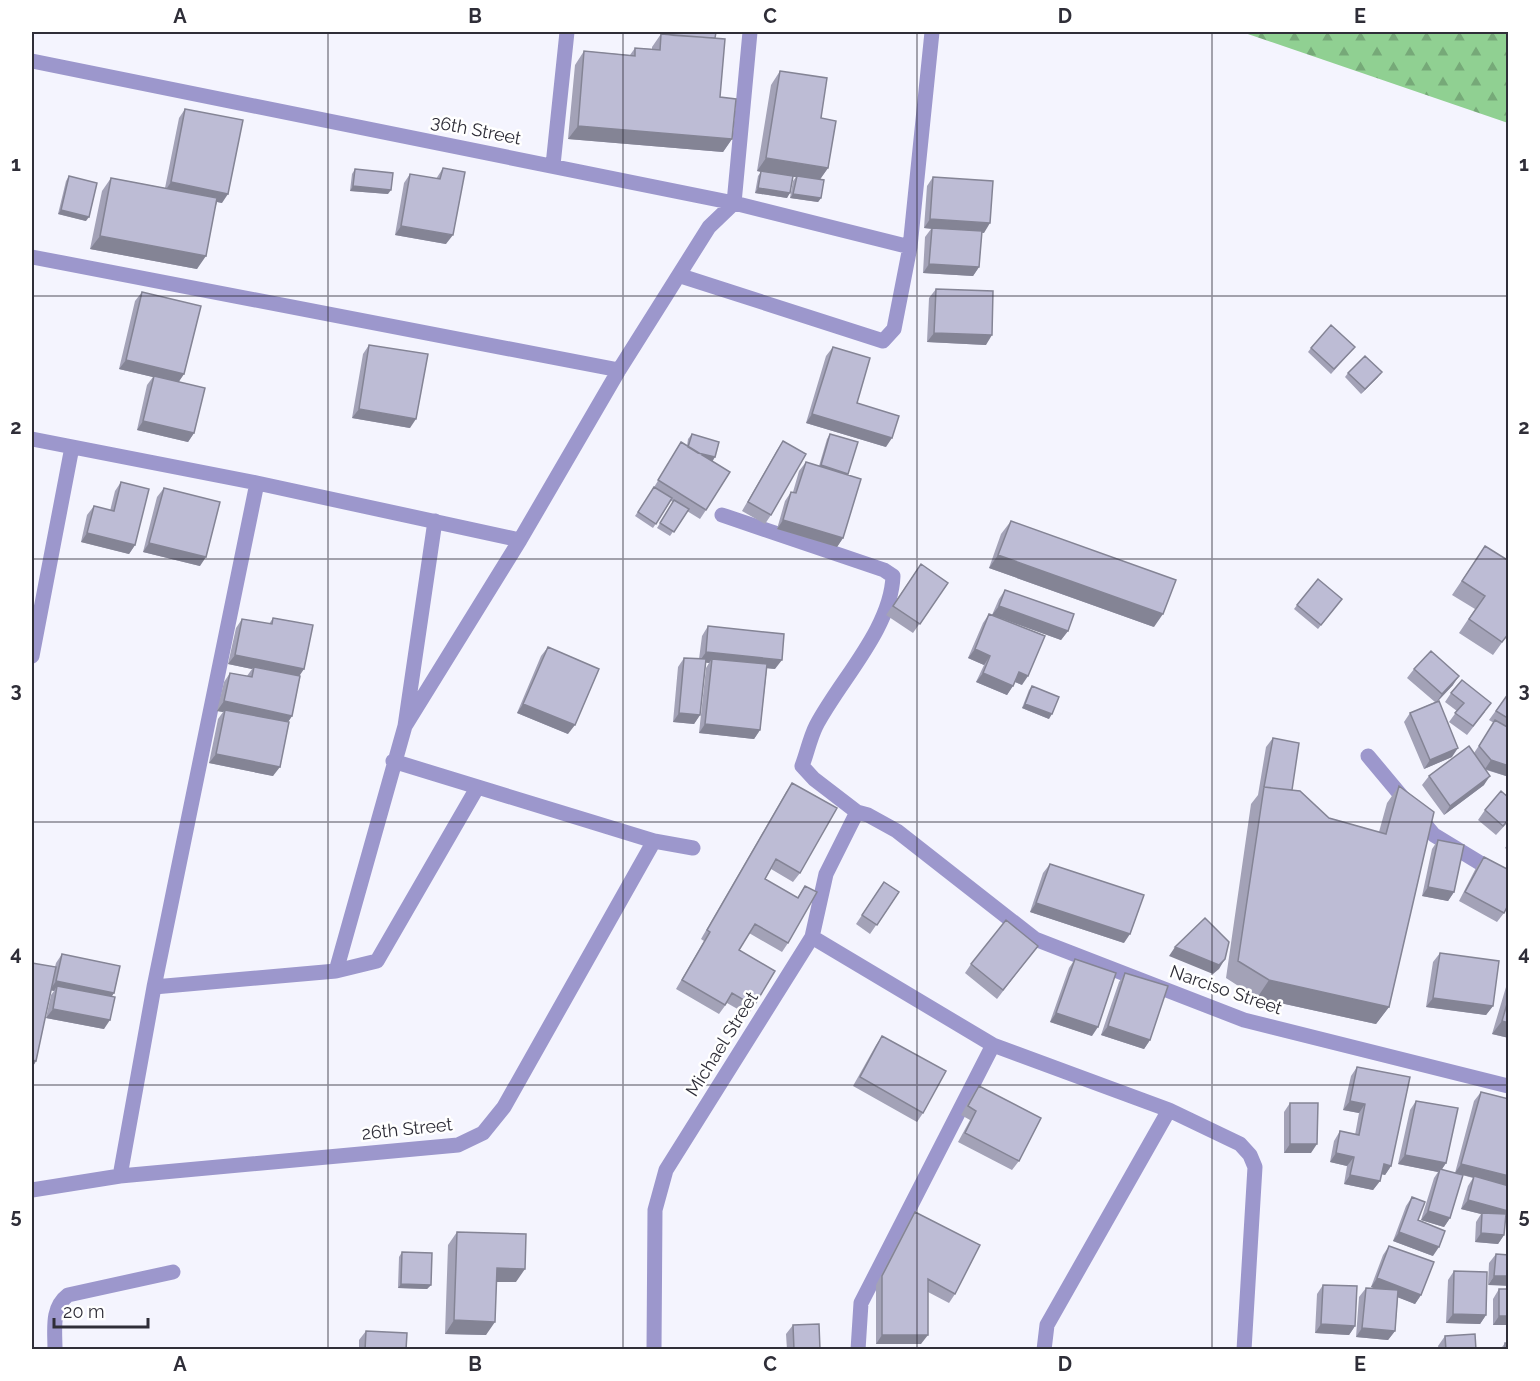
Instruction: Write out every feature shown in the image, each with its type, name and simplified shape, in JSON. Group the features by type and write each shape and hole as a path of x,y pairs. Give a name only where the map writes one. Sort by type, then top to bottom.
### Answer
{"street":[{"path":"553,165 567,32"},
{"path":"405,726 520,540 619,370 681,276 710,227 734,203 750,32"},
{"path":"681,276 883,341 894,329 910,247 932,32"},
{"name":"36th Street","path":"32,61 734,203 910,247"},
{"path":"32,256 619,370"},
{"path":"32,439 257,483 520,540"},
{"path":"32,656 72,447"},
{"path":"120,1176 154,987 257,483"},
{"path":"722,515 885,570 893,576 891,597 871,638 816,728 802,765 814,779 857,812"},
{"path":"336,971 393,761 405,726 435,521"},
{"path":"1368,756 1434,835 1509,880"},
{"path":"393,761 654,841 693,848"},
{"path":"154,987 336,971 377,961 477,788"},
{"name":"Narciso Street","path":"857,812 868,815 897,831 1035,939 1244,1020 1509,1086"},
{"name":"Michael Street","path":"654,1350 655,1210 666,1170 812,938 826,874 857,812"},
{"name":"26th Street","path":"32,1190 120,1176 458,1145 483,1133 504,1107 654,841"},
{"path":"812,938 993,1045 1169,1110 1240,1144 1250,1155 1256,1167 1244,1350"},
{"path":"858,1350 861,1303 993,1045"},
{"path":"1044,1350 1047,1325 1169,1110"},
{"path":"55,1350 58,1303 69,1295 173,1272"}],"green space":[{"path":"1242,32 1508,32 1508,123"}],"building":[{"path":"669,32 716,32 715,38 669,35"},
{"path":"661,34 725,39 720,97 736,99 732,139 578,126 584,51 635,56 635,48 660,50"},
{"path":"780,71 827,78 821,118 836,121 828,168 766,158"},
{"path":"185,109 243,120 228,194 171,182"},
{"path":"443,168 465,172 453,235 401,226 410,174 440,179"},
{"path":"355,169 393,173 391,190 353,186"},
{"path":"761,171 793,176 790,193 758,188"},
{"path":"69,176 97,183 89,217 61,210"},
{"path":"797,176 824,180 821,198 793,194"},
{"path":"933,177 993,181 990,223 930,219"},
{"path":"111,178 217,198 206,256 100,236"},
{"path":"932,228 982,231 979,267 929,264"},
{"path":"936,289 993,291 992,335 934,333"},
{"path":"142,292 201,306 184,374 126,360"},
{"path":"1331,325 1355,347 1334,369 1311,348"},
{"path":"369,345 428,354 416,419 359,409"},
{"path":"833,347 870,358 857,403 899,416 892,438 812,414"},
{"path":"1365,356 1382,372 1365,389 1348,373"},
{"path":"154,376 205,388 194,433 143,421"},
{"path":"692,434 719,442 715,457 698,453 688,447"},
{"path":"830,434 858,442 848,474 821,465"},
{"path":"783,441 806,454 771,515 748,502"},
{"path":"681,442 730,472 706,510 658,480"},
{"path":"806,462 861,479 843,538 783,520 791,492 796,493"},
{"path":"121,482 149,489 135,545 87,533 94,506 114,511"},
{"path":"654,487 672,498 656,524 638,512"},
{"path":"164,488 220,502 206,557 149,543"},
{"path":"674,500 689,509 674,532 660,523"},
{"path":"1011,521 1176,580 1163,614 998,555"},
{"path":"1485,546 1509,561 1509,633 1502,642 1469,619 1485,596 1462,581"},
{"path":"921,564 948,583 920,624 893,606"},
{"path":"1318,579 1342,599 1321,625 1297,605"},
{"path":"1005,590 1074,614 1068,631 999,606"},
{"path":"989,614 1045,636 1028,676 1019,672 1013,686 983,673 990,656 975,649"},
{"path":"273,618 313,625 304,669 235,655 242,619 272,624"},
{"path":"708,626 784,634 782,660 706,652"},
{"path":"548,647 599,669 575,725 523,704"},
{"path":"1431,651 1459,676 1442,694 1414,669"},
{"path":"684,658 706,659 700,715 679,713"},
{"path":"712,659 767,664 760,730 705,724"},
{"path":"254,667 300,676 292,716 224,701 230,673 252,677"},
{"path":"1462,680 1491,703 1473,726 1455,713 1464,703 1451,693"},
{"path":"1032,686 1059,697 1052,714 1025,704"},
{"path":"1509,694 1509,719 1496,711"},
{"path":"1439,701 1458,748 1430,760 1410,713"},
{"path":"225,710 289,722 280,767 216,754"},
{"path":"1495,720 1509,728 1509,766 1491,760 1479,746"},
{"path":"1273,738 1299,743 1292,790 1264,787"},
{"path":"1469,746 1490,776 1450,806 1429,776"},
{"path":"792,783 837,808 800,873 776,859 765,879 798,898 805,886 817,892 788,943 755,924 739,950 775,971 754,1006 732,993 725,1005 682,980 710,932 707,930"},
{"path":"1399,786 1434,812 1389,1007 1269,980 1238,961 1264,787 1300,791 1329,818 1386,834"},
{"path":"1501,791 1509,798 1509,819 1503,826 1485,810"},
{"path":"1438,840 1464,845 1454,892 1428,887"},
{"path":"1484,857 1509,870 1509,903 1504,913 1465,892"},
{"path":"1050,864 1144,895 1130,934 1036,903"},
{"path":"884,882 899,892 877,925 862,915"},
{"path":"1205,918 1229,942 1225,959 1219,965 1175,947"},
{"path":"1006,920 1038,946 1003,990 971,964"},
{"path":"1440,953 1499,961 1493,1006 1433,998"},
{"path":"62,954 120,966 114,993 56,981"},
{"path":"1075,959 1116,973 1098,1027 1056,1013"},
{"path":"32,963 56,967 36,1061 32,1060"},
{"path":"1125,973 1168,986 1150,1040 1108,1026"},
{"path":"57,986 115,997 110,1020 53,1009"},
{"path":"1509,997 1509,1023 1502,1021"},
{"path":"882,1036 946,1071 923,1113 860,1077"},
{"path":"1357,1067 1410,1077 1391,1166 1384,1164 1380,1181 1350,1175 1354,1157 1336,1153 1340,1131 1359,1135 1365,1104 1350,1101"},
{"path":"979,1086 1041,1118 1019,1161 965,1133 976,1111 968,1106"},
{"path":"1481,1092 1509,1099 1509,1176 1461,1164"},
{"path":"1416,1101 1458,1108 1446,1163 1405,1155"},
{"path":"1290,1103 1318,1103 1317,1144 1290,1144"},
{"path":"1440,1169 1463,1175 1450,1218 1428,1211"},
{"path":"1474,1176 1509,1186 1508,1211 1468,1200"},
{"path":"1412,1197 1425,1202 1418,1220 1445,1231 1439,1247 1399,1232"},
{"path":"915,1212 980,1245 955,1294 928,1279 928,1335 882,1335 882,1276"},
{"path":"1482,1213 1506,1214 1504,1235 1481,1233"},
{"path":"457,1232 526,1234 525,1269 497,1268 495,1322 454,1320"},
{"path":"1389,1246 1434,1262 1421,1295 1377,1278"},
{"path":"402,1252 432,1253 431,1285 401,1284"},
{"path":"1496,1254 1509,1255 1509,1276 1494,1276"},
{"path":"1454,1271 1487,1272 1486,1315 1453,1314"},
{"path":"1323,1285 1357,1286 1355,1326 1321,1324"},
{"path":"1366,1288 1398,1290 1395,1331 1362,1328"},
{"path":"1499,1289 1509,1289 1509,1316 1499,1316"},
{"path":"819,1324 820,1350 794,1350 793,1325"},
{"path":"366,1331 407,1333 406,1350 365,1350"},
{"path":"1475,1334 1476,1350 1446,1350 1445,1336"},
{"path":"1505,1343 1509,1343 1509,1350 1505,1350"}]}
